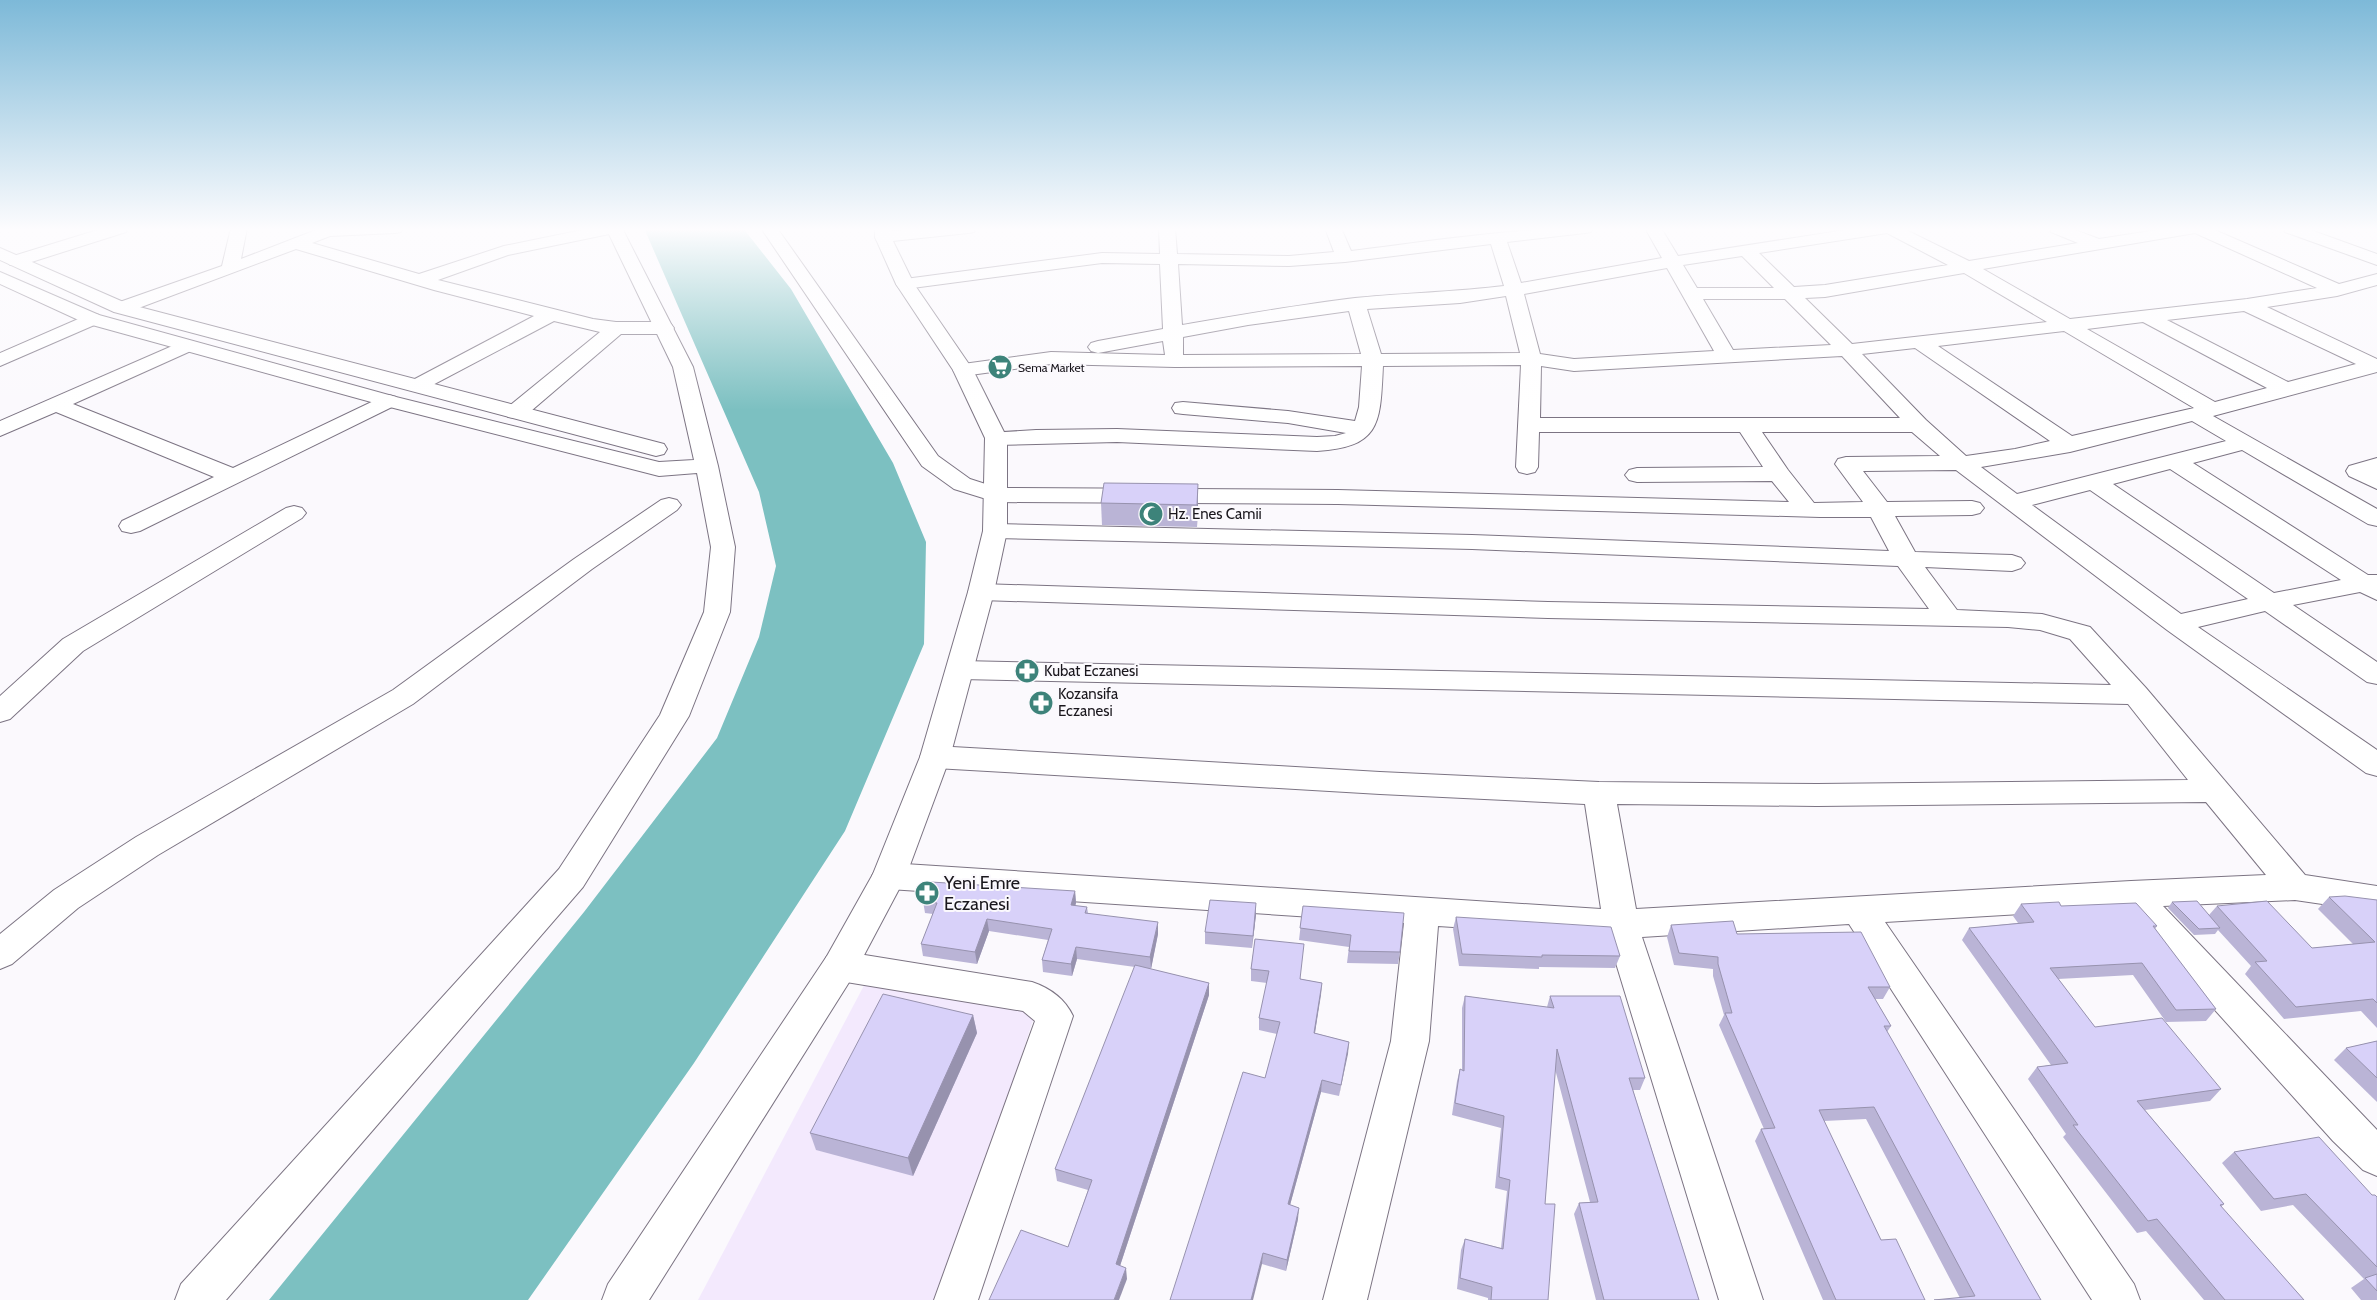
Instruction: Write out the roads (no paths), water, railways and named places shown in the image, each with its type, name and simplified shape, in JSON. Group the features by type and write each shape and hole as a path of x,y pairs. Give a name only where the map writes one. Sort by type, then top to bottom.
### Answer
{"street":[{"path":"26,289 92,319 186,346 389,401 659,469 704,458"},
{"path":"78,289 121,308 670,453 704,458"},
{"path":"121,308 175,289"},
{"path":"452,289 592,325 616,328 664,328"},
{"path":"197,1300 571,878 674,716 717,612 723,547 683,367 644,289"},
{"path":"811,289 930,461 962,484 996,495 1463,500 1807,509 1972,508"},
{"path":"624,1300 840,966 890,876 935,757 961,670 994,531 996,438 963,370 908,289"},
{"path":"1169,289 1175,361"},
{"path":"963,370 1051,358 1117,343 1173,335 1248,319 1356,304 1460,297 1521,289"},
{"path":"1688,289 1728,358"},
{"path":"1786,289 1918,425 1961,463 2176,624 2377,766"},
{"path":"1692,294 1790,293 1840,289"},
{"path":"2004,289 2068,325 2203,412 2245,443 2377,519"},
{"path":"1051,358 1175,361 1531,359 1574,365 1728,358 1847,350 2147,317 2247,305 2342,289"},
{"path":"1514,290 1531,359 1528,467"},
{"path":"996,438 1067,434 1160,435 1316,444 1336,443 1353,438 1363,429 1370,407 1373,360 1356,304"},
{"path":"2247,305 2376,365"},
{"path":"418,386 550,315"},
{"path":"2147,317 2287,390"},
{"path":"0,360 92,319"},
{"path":"516,412 616,328"},
{"path":"1919,342 2070,445"},
{"path":"0,429 186,346"},
{"path":"1949,618 1906,559 1879,509 1846,464 1961,463 2014,456 2070,445 2203,412 2376,365"},
{"path":"130,526 389,401"},
{"path":"57,405 233,476"},
{"path":"1183,408 1288,416 1363,429"},
{"path":"1746,424 1779,474 1807,509"},
{"path":"1529,426 1918,425"},
{"path":"2014,502 2172,460 2245,443"},
{"path":"2172,460 2372,586"},
{"path":"2377,465 2357,471 2377,482"},
{"path":"1638,475 1779,474"},
{"path":"2093,481 2377,675"},
{"path":"1463,500 1472,542"},
{"path":"0,954 66,899 146,846 403,697 583,564 669,505"},
{"path":"0,712 73,645 294,513"},
{"path":"994,531 1472,542 2012,562"},
{"path":"2176,624 2268,602 2372,586"},
{"path":"981,592 1548,610 2008,619 2042,622 2080,633 2136,695 2214,792 2295,887"},
{"path":"961,670 2136,695"},
{"path":"935,757 1380,783 1599,793 1827,795 2214,792"},
{"path":"1599,793 1621,924 1741,1300"},
{"path":"890,876 1621,924 2131,894 2295,887 2377,899"},
{"path":"2131,894 2347,1128 2377,1157"},
{"path":"1858,911 2118,1300"},
{"path":"1345,1300 1410,1041 1422,912"},
{"path":"840,966 1032,998 1055,1016 956,1300"}],"water":[{"path":"670,289 791,289 893,463 926,542 924,644 845,831 694,1063 528,1300 269,1300 584,912 717,738 759,637 776,566 759,492"}],"place":[{"name":"Sema Market","path":"1000,367"},
{"name":"Hz. Enes Camii","path":"1151,514"},
{"name":"Kubat Eczanesi","path":"1027,671"},
{"name":"Kozansifa Eczanesi","path":"1041,703"},
{"name":"Yeni Emre Eczanesi","path":"927,893"}]}
